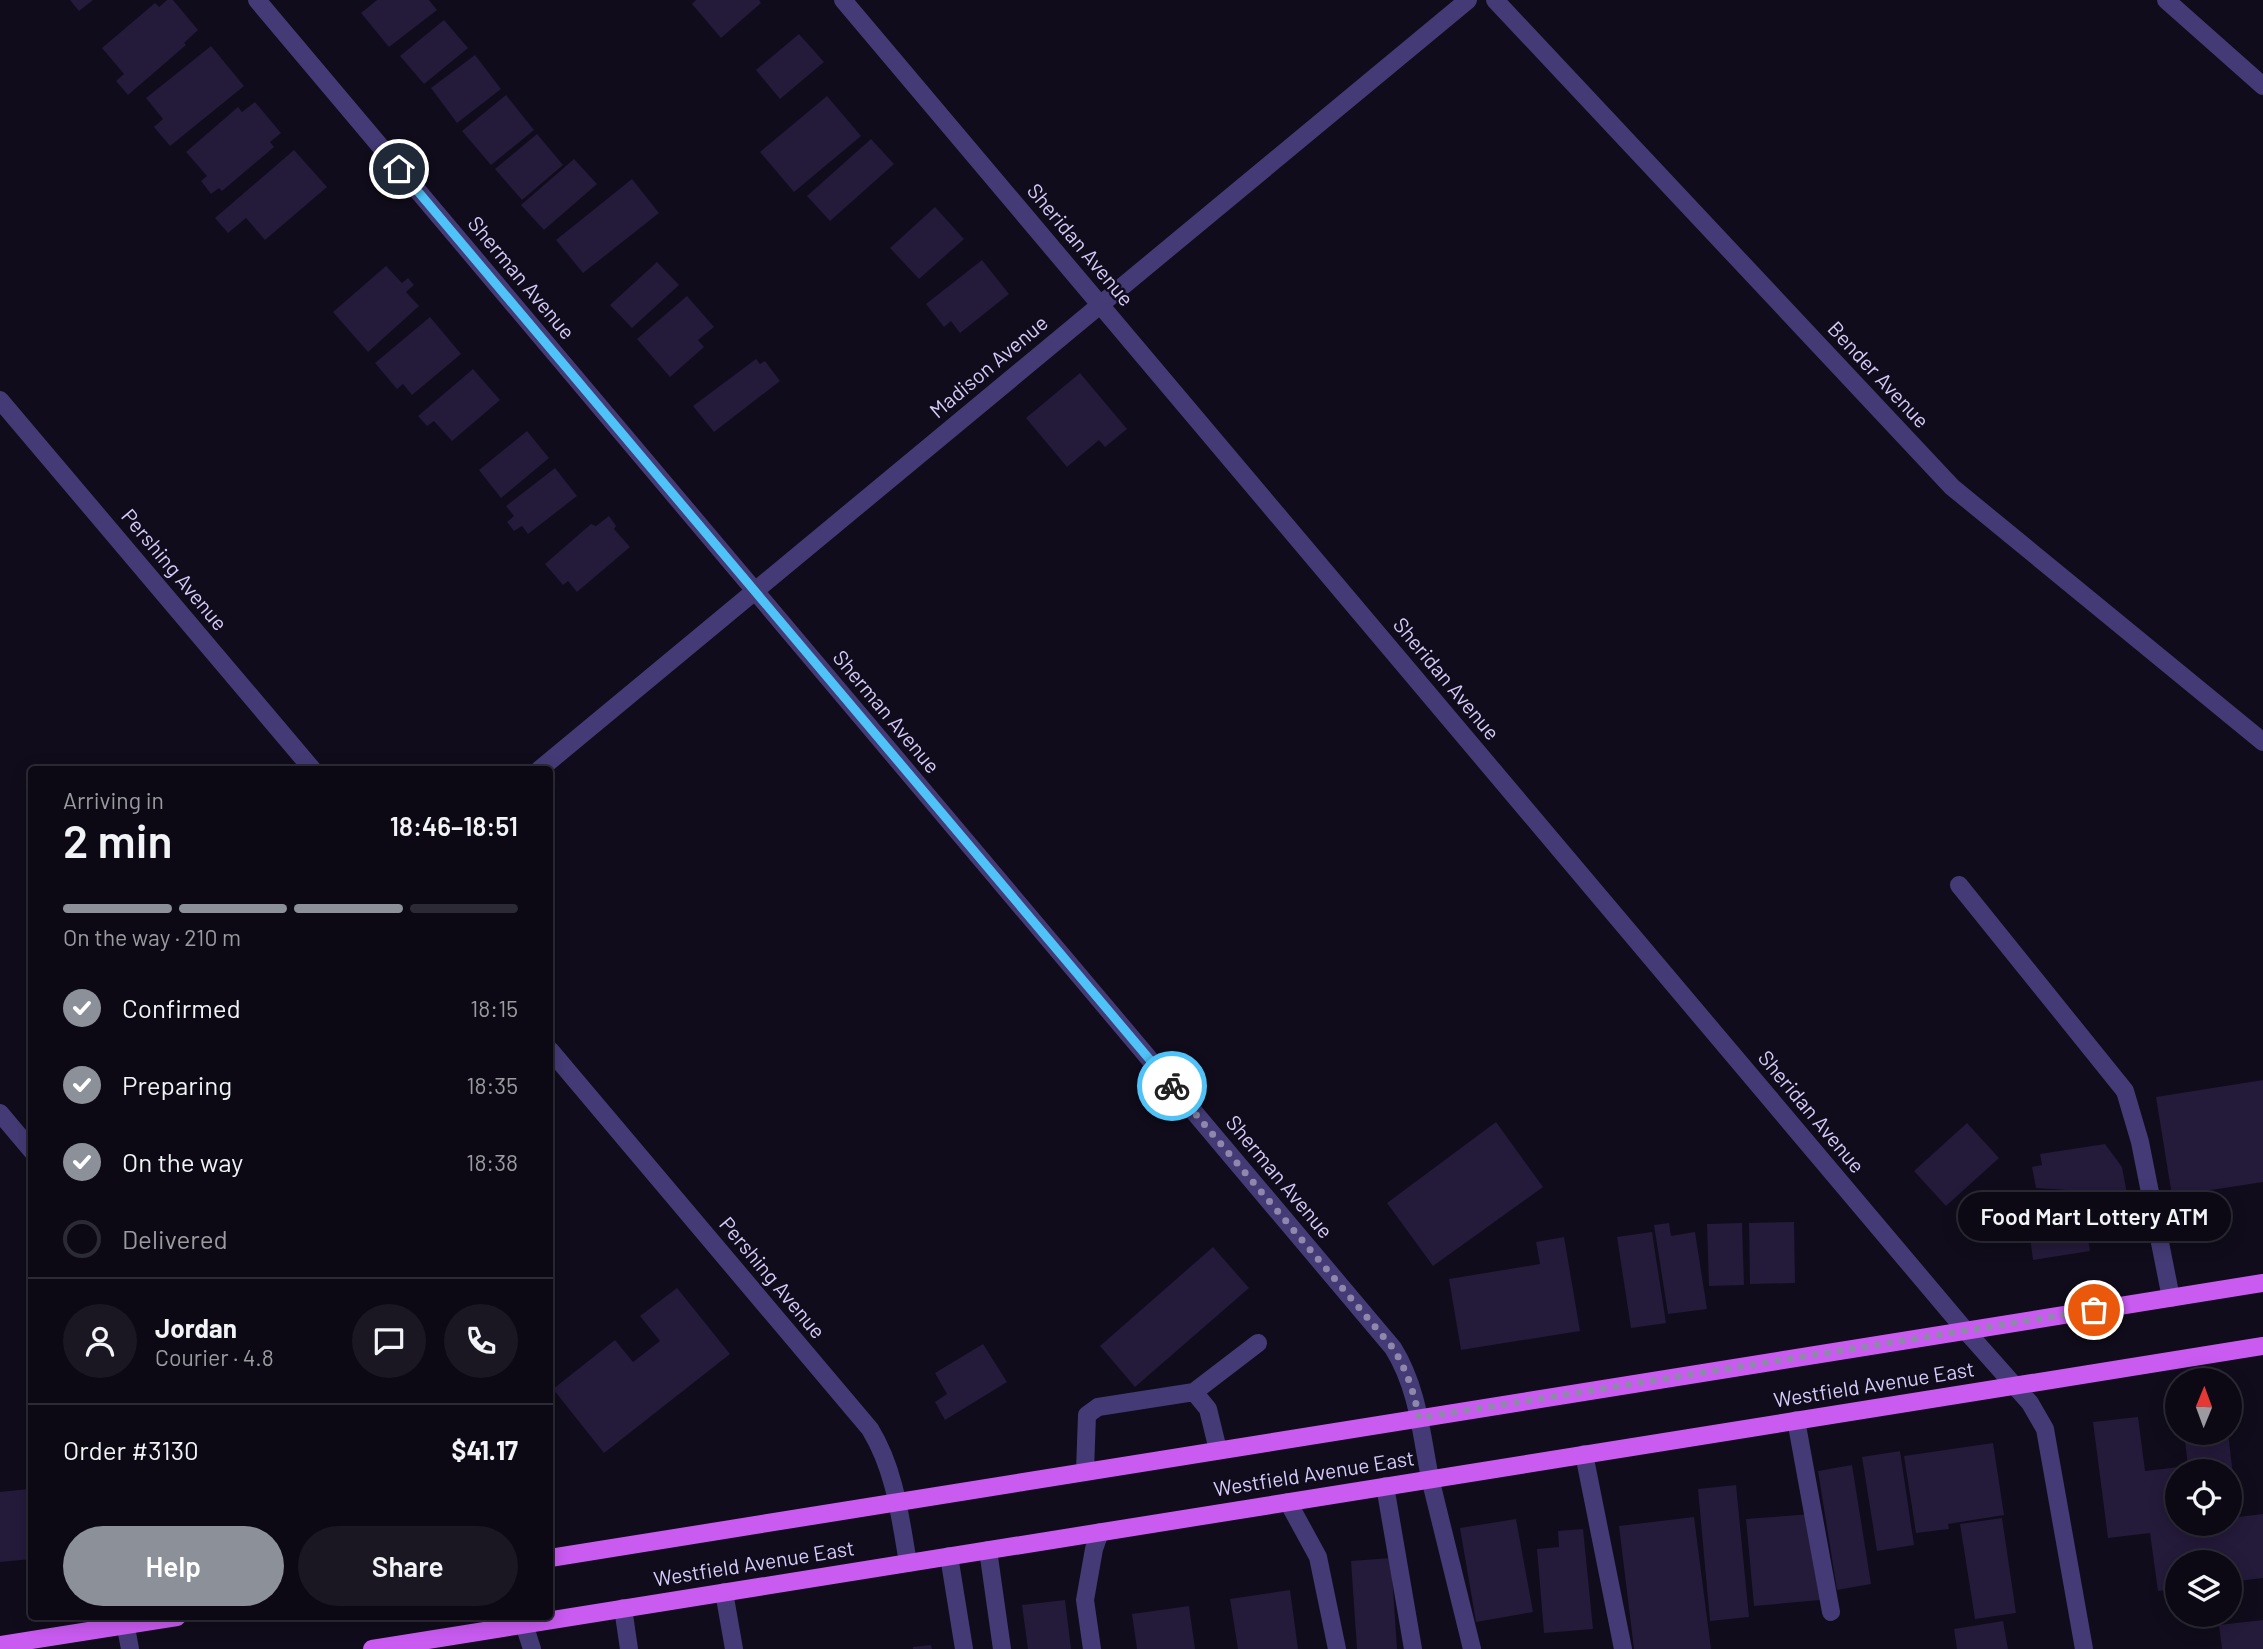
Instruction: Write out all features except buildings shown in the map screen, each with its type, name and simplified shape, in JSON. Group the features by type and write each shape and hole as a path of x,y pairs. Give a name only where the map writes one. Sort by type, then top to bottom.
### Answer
{"main road":[{"name":"Westfield Avenue East","path":"553,1558 2263,1283"},
{"name":"Westfield Avenue East","path":"553,1617 908,1563 2263,1346"},
{"path":"0,1645 125,1621"},
{"name":"Westfield Avenue East","path":"372,1649 523,1621"}],"street":[{"name":"Sherman Avenue","path":"257,0 1393,1348 1405,1366 1413,1389 1430,1478 1472,1649"},
{"name":"Sheridan Avenue","path":"843,0 2038,1414 2045,1429 2084,1649"},
{"name":"Madison Avenue","path":"544,766 1468,0"},
{"name":"Bender Avenue","path":"1495,0 1952,487 2263,742"},
{"path":"2166,0 2263,86"},
{"name":"Pershing Avenue","path":"0,400 310,766"},
{"path":"1958,885 2124,1091 2140,1142 2171,1298"},
{"name":"Pershing Avenue","path":"553,1054 870,1429 888,1463 898,1502 908,1563"},
{"path":"0,1113 28,1147"},
{"path":"1085,1471 1087,1415 1098,1407 1194,1392 1258,1343"},
{"path":"1194,1392 1208,1409 1218,1450"},
{"path":"1796,1420 1831,1612"},
{"path":"1584,1454 1623,1649"},
{"path":"1385,1486 1413,1649"},
{"path":"1287,1502 1318,1557 1337,1649"},
{"path":"1092,1649 1085,1600 1094,1549 1100,1532"},
{"path":"988,1550 1002,1649"},
{"path":"949,1556 964,1649"},
{"path":"724,1592 734,1649"},
{"path":"623,1608 629,1649"},
{"path":"125,1621 130,1649"},
{"path":"523,1621 532,1649"}],"way so far":[{"path":"1172,1086 1393,1348 1405,1366 1419,1418 2094,1310"}],"place":[{"name":"Food Mart Lottery ATM","path":"2094,1310"}],"route":[{"path":"399,169 1172,1086"}]}
